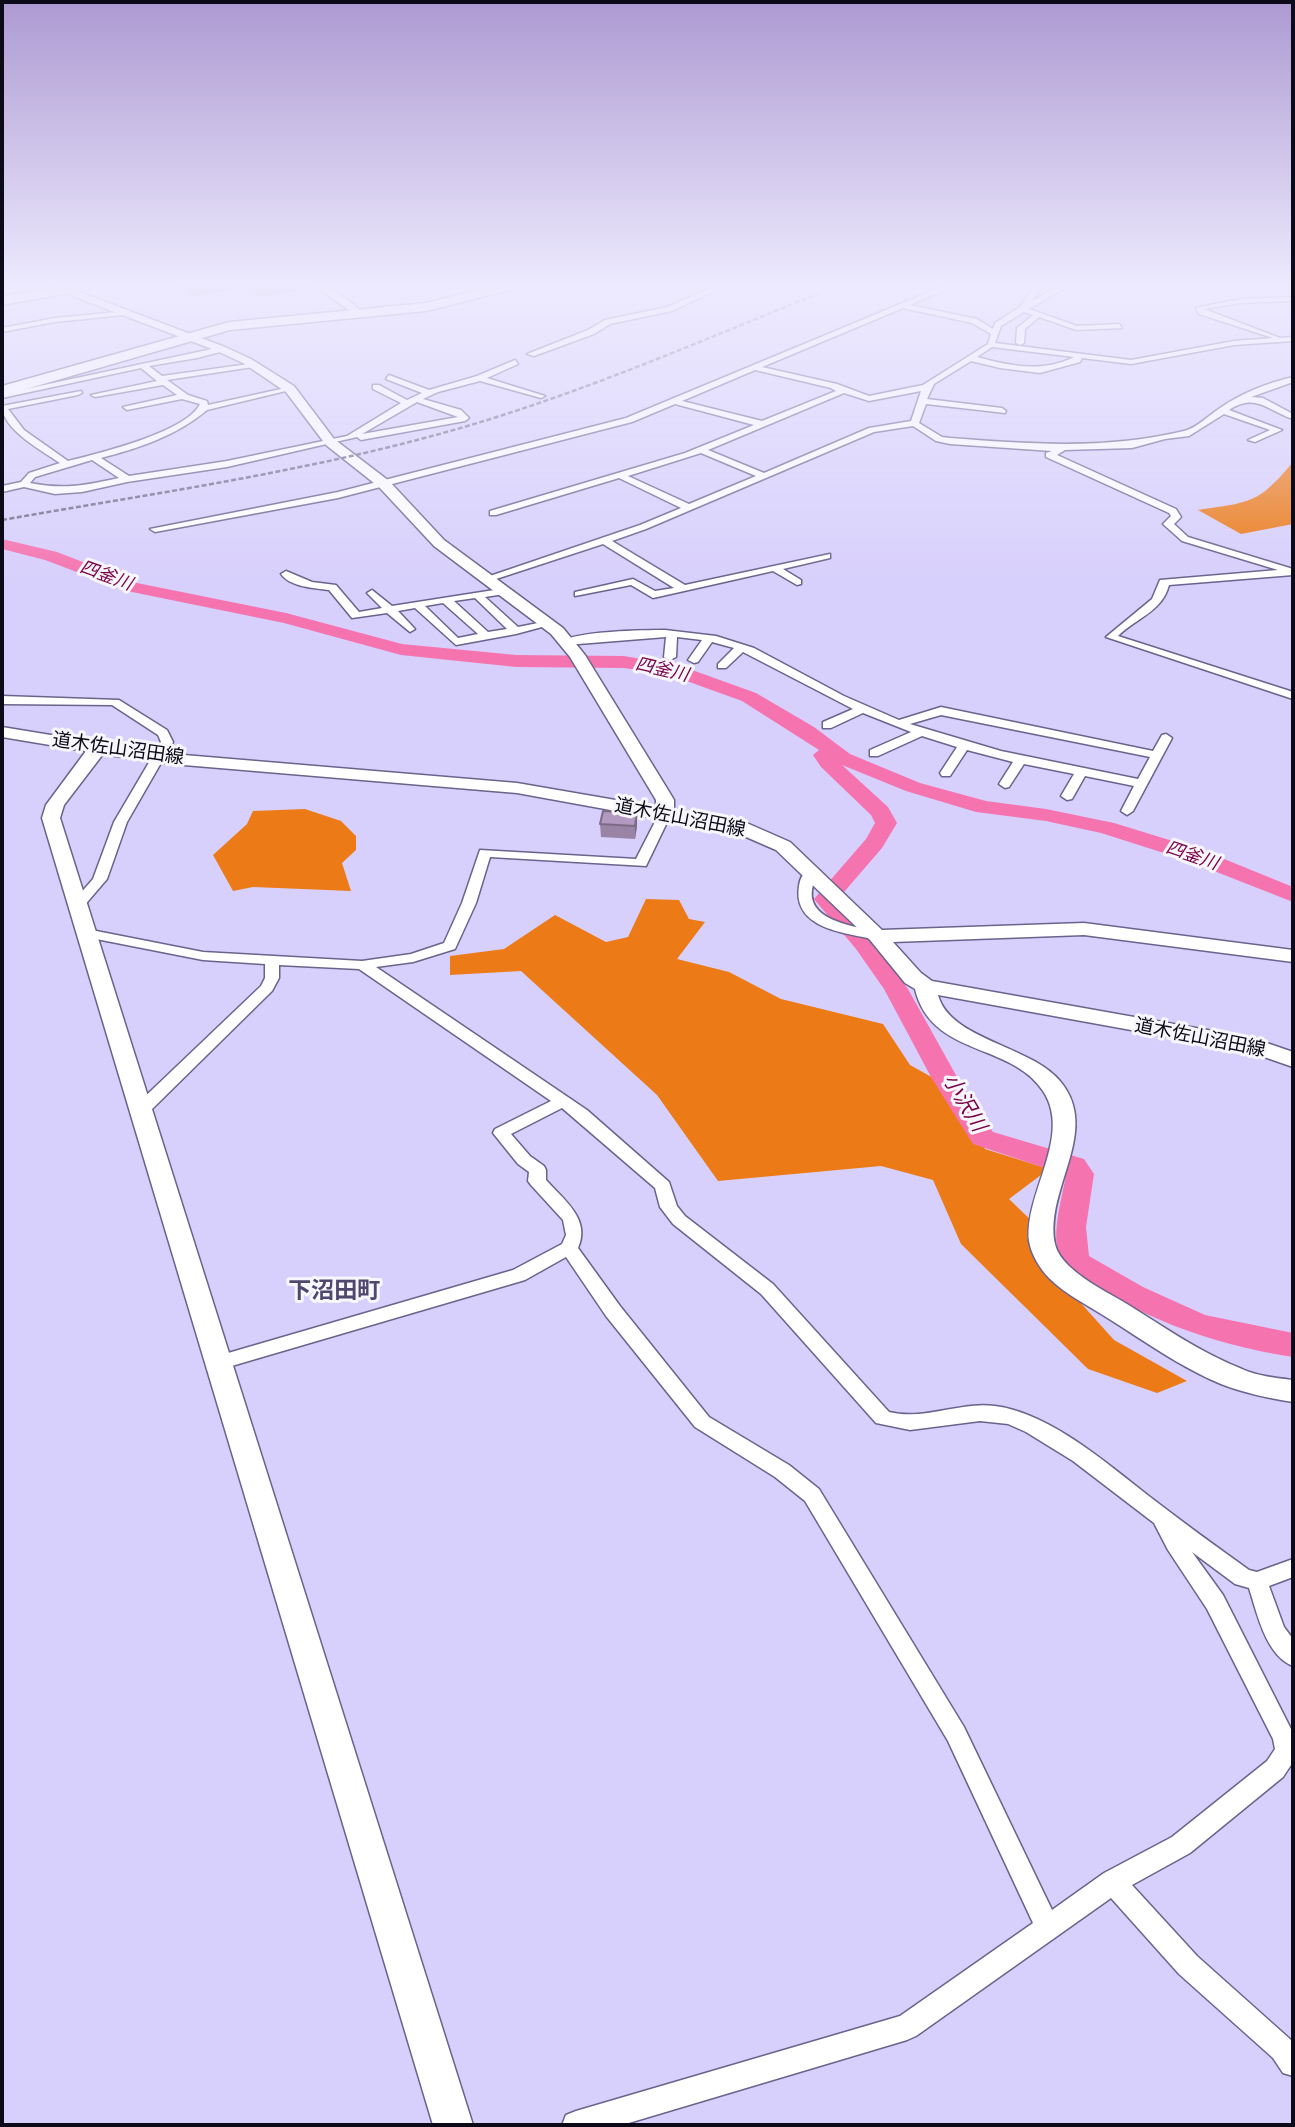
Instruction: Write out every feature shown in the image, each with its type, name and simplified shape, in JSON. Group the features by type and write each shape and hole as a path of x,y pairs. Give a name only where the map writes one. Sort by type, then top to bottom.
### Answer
{"highway":[{"path":"2,393 31,384"}],"street":[{"path":"2,393 46,384"},
{"path":"95,395 143,384"},
{"path":"168,384 183,396 204,403 204,408"},
{"path":"86,933 183,953 272,961 362,965 413,958 450,946 469,903 485,853 641,863 665,814 665,800 571,649 548,624 507,591 439,543 384,484 330,442 289,389 282,384"},
{"path":"408,384 430,393"},
{"path":"350,438 412,401 459,384"},
{"path":"501,384 541,396"},
{"path":"155,529 229,517 384,484 470,459 610,426 718,384"},
{"path":"819,384 869,399 929,384"},
{"path":"489,578 604,540 689,508 872,430 914,423 945,441 1066,448 1132,444 1189,433 1240,399 1277,384"},
{"path":"2,489 24,484 55,491 82,489 465,418 458,412 412,401 376,387"},
{"path":"914,423 924,401 926,387"},
{"path":"24,484 32,475 144,444 204,408 289,389"},
{"path":"493,513 701,450 839,394 842,390"},
{"path":"64,462 21,432 2,408 78,393"},
{"path":"127,407 183,396"},
{"path":"1240,399 1260,400 1293,417"},
{"path":"924,401 1002,411"},
{"path":"677,402 762,424"},
{"path":"1222,410 1278,430 1252,440"},
{"path":"1066,448 1049,455 1171,509 1177,516 1168,524 1181,538 1293,572"},
{"path":"701,450 764,476"},
{"path":"93,457 127,479"},
{"path":"619,475 689,508"},
{"path":"604,540 683,589"},
{"path":"579,594 633,582 653,595 826,556"},
{"path":"775,568 797,582"},
{"path":"1293,572 1164,582 1163,591 1152,608 1111,637 1293,696"},
{"path":"286,574 311,585 332,587 356,616 445,599 507,591"},
{"path":"372,593 410,629"},
{"path":"477,596 516,631"},
{"path":"445,599 486,636"},
{"path":"417,604 456,642 548,624"},
{"path":"571,649 644,632 709,638 786,666 833,694 922,732 965,745 1142,784"},
{"path":"670,657 672,634"},
{"path":"694,660 709,638"},
{"path":"722,666 741,648"},
{"path":"2,700 115,702 163,733 167,742 116,833 102,879 78,904"},
{"path":"827,725 865,708"},
{"path":"900,723 941,710 1157,755"},
{"name":"道木佐山沼田線","path":"2,732 160,758 517,788 755,832 783,846 874,935 913,978 925,986 1252,1045 1293,1060"},
{"path":"874,752 922,732"},
{"path":"1127,811 1166,738"},
{"path":"946,773 965,745"},
{"path":"98,748 55,806 51,818 453,2125"},
{"path":"1005,784 1022,758"},
{"path":"1068,796 1082,771"},
{"path":"824,886 805,882 805,897 812,913 825,925 874,935 1084,929 1293,956"},
{"path":"140,1111 267,988 272,978 272,961"},
{"path":"362,965 581,1114 663,1186 669,1207 679,1220 752,1275 883,1418 906,1423 985,1413 1009,1416 1065,1445 1243,1578 1257,1581 1293,1567"},
{"path":"925,986 926,1000 946,1025 1029,1064 1057,1093 1065,1120 1043,1220 1042,1240 1057,1270 1170,1344 1218,1369 1245,1381 1293,1391"},
{"path":"218,1363 519,1275 569,1248 575,1235 571,1218 537,1181 538,1170 524,1160 501,1132 561,1102"},
{"path":"569,1248 613,1311 702,1422 782,1471 812,1495 956,1734 1047,1926"},
{"path":"576,2125 907,2027 1113,1882 1181,1845 1282,1762 1287,1751 1284,1738 1215,1602 1175,1544 1161,1517"},
{"path":"1257,1581 1275,1632 1293,1656"},
{"path":"1113,1882 1188,1965 1282,2049 1293,2063"}],"shaded area":[{"path":"1293,462 1293,524 1241,534 1198,510 1242,502 1262,494"},
{"path":"305,809 341,821 356,836 356,850 342,863 351,891 253,887 233,891 213,855 247,824 253,811"},
{"path":"646,899 679,900 689,919 705,922 677,959 729,972 781,999 883,1024 910,1065 953,1089 985,1149 1049,1169 1009,1199 1039,1228 1061,1281 1114,1340 1187,1381 1157,1393 1088,1369 961,1244 933,1180 881,1166 718,1181 657,1095 521,971 450,975 450,956 504,949 555,915 606,942 628,937"}],"building":[{"path":"603,811 637,813 635,826 600,824"}],"waterway":[{"name":"四釜川","path":"2,544 51,556 133,587 286,618 401,649 516,661 624,662 674,670 749,697 807,731 843,758 913,787 984,807 1046,815 1106,828 1194,855 1293,895"},
{"name":"小沢川","path":"823,755 828,763 880,812 886,823 874,843 826,899 864,944 896,989 944,1077 983,1138 1074,1166 1080,1174 1071,1227 1075,1261 1133,1295 1194,1323 1230,1334 1293,1345"}],"railway":[{"path":"2,520 169,492 334,460 494,418 590,384"}],"district":[{"name":"下沼田町","path":"334,1291"}]}
